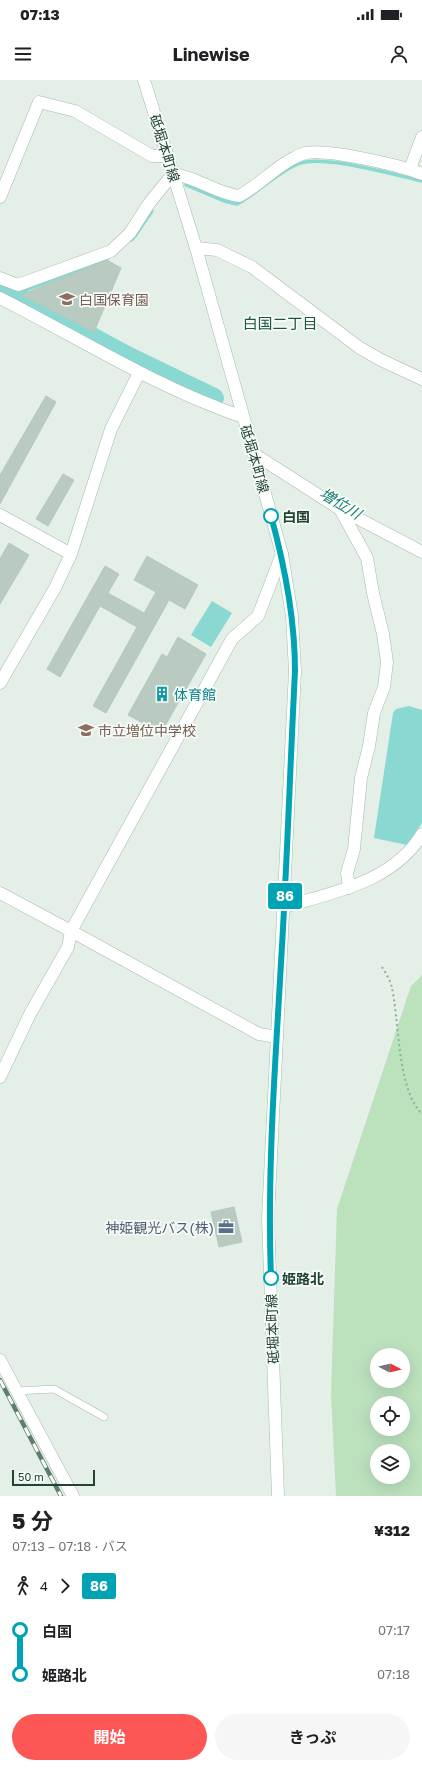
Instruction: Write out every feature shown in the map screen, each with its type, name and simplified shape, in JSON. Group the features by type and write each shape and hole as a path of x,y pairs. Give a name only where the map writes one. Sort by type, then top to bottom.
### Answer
{"street":[{"name":"砥堀本町線","path":"144,80 196,248 282,554 289,593 295,642 284,907 268,1218 278,1496"},
{"path":"0,197 39,102 75,111 152,156 167,156"},
{"path":"410,169 422,137"},
{"path":"0,278 18,285 110,251 130,233 150,202 173,174 186,176 217,191 239,196 290,160 304,154 348,156 410,169 422,174"},
{"path":"196,248 217,250 252,267 360,348 381,360 422,379"},
{"path":"0,298 50,323 139,373 214,407 243,416"},
{"path":"0,683 55,588 71,554 111,429 139,373"},
{"path":"254,454 340,509 422,552"},
{"path":"340,509 367,558 372,593 383,634 387,662 384,687 374,713 369,746 361,778 354,849 347,873 349,888"},
{"path":"0,515 71,554"},
{"path":"0,1077 30,1014 68,947 71,931 232,639 258,616 282,554"},
{"path":"284,907 349,888 387,870 407,854 422,834"},
{"path":"0,893 259,1034 277,1037"},
{"path":"0,1360 73,1496"}],"lane":[{"path":"16,1391 54,1389 104,1417"}],"path":[{"path":"382,967 390,983 408,1091 414,1107 422,1114"}],"green space":[{"path":"422,975 422,1496 336,1496 331,1393 337,1209 411,986"}],"water":[{"path":"212,601 232,613 211,647 191,635"},
{"path":"409,706 422,710 422,823 407,845 374,838 393,713 396,709"}],"building":[{"path":"107,260 121,268 94,332 21,295"},
{"path":"46,396 56,402 0,504 0,475"},
{"path":"63,474 74,480 48,526 36,519"},
{"path":"9,543 29,555 0,604 0,559"},
{"path":"147,556 198,585 185,609 169,600 106,713 93,706 137,627 100,606 60,677 47,669 105,566 119,574 108,593 144,613 156,592 134,580"},
{"name":"体育館","path":"178,637 206,654 161,733 128,715 162,654 167,657"},
{"name":"神姫観光バス(株)","path":"234,1207 242,1242 219,1247 211,1212"}],"waterway":[{"path":"186,185 224,201 237,204 290,168 298,164 309,162 341,163 359,166 422,181"},
{"path":"131,240 152,211"},
{"path":"0,287 7,291 20,292 101,262 109,257"},
{"path":"7,291 127,356 214,398"}],"railway":[{"path":"0,1380 61,1496"}],"bus line":[{"name":"86","path":"271,516 282,554 288,586 295,642 295,671 284,907 268,1218 271,1278"}],"place":[{"name":"白国保育園","path":"67,299"},
{"name":"白国","path":"271,516"},
{"name":"体育館","path":"162,694"},
{"name":"市立増位中学校","path":"86,730"},
{"name":"神姫観光バス(株)","path":"226,1227"},
{"name":"姫路北","path":"271,1278"}],"district":[{"name":"白国二丁目","path":"280,323"}],"water label":[{"name":"増位川","path":"341,503"}]}
